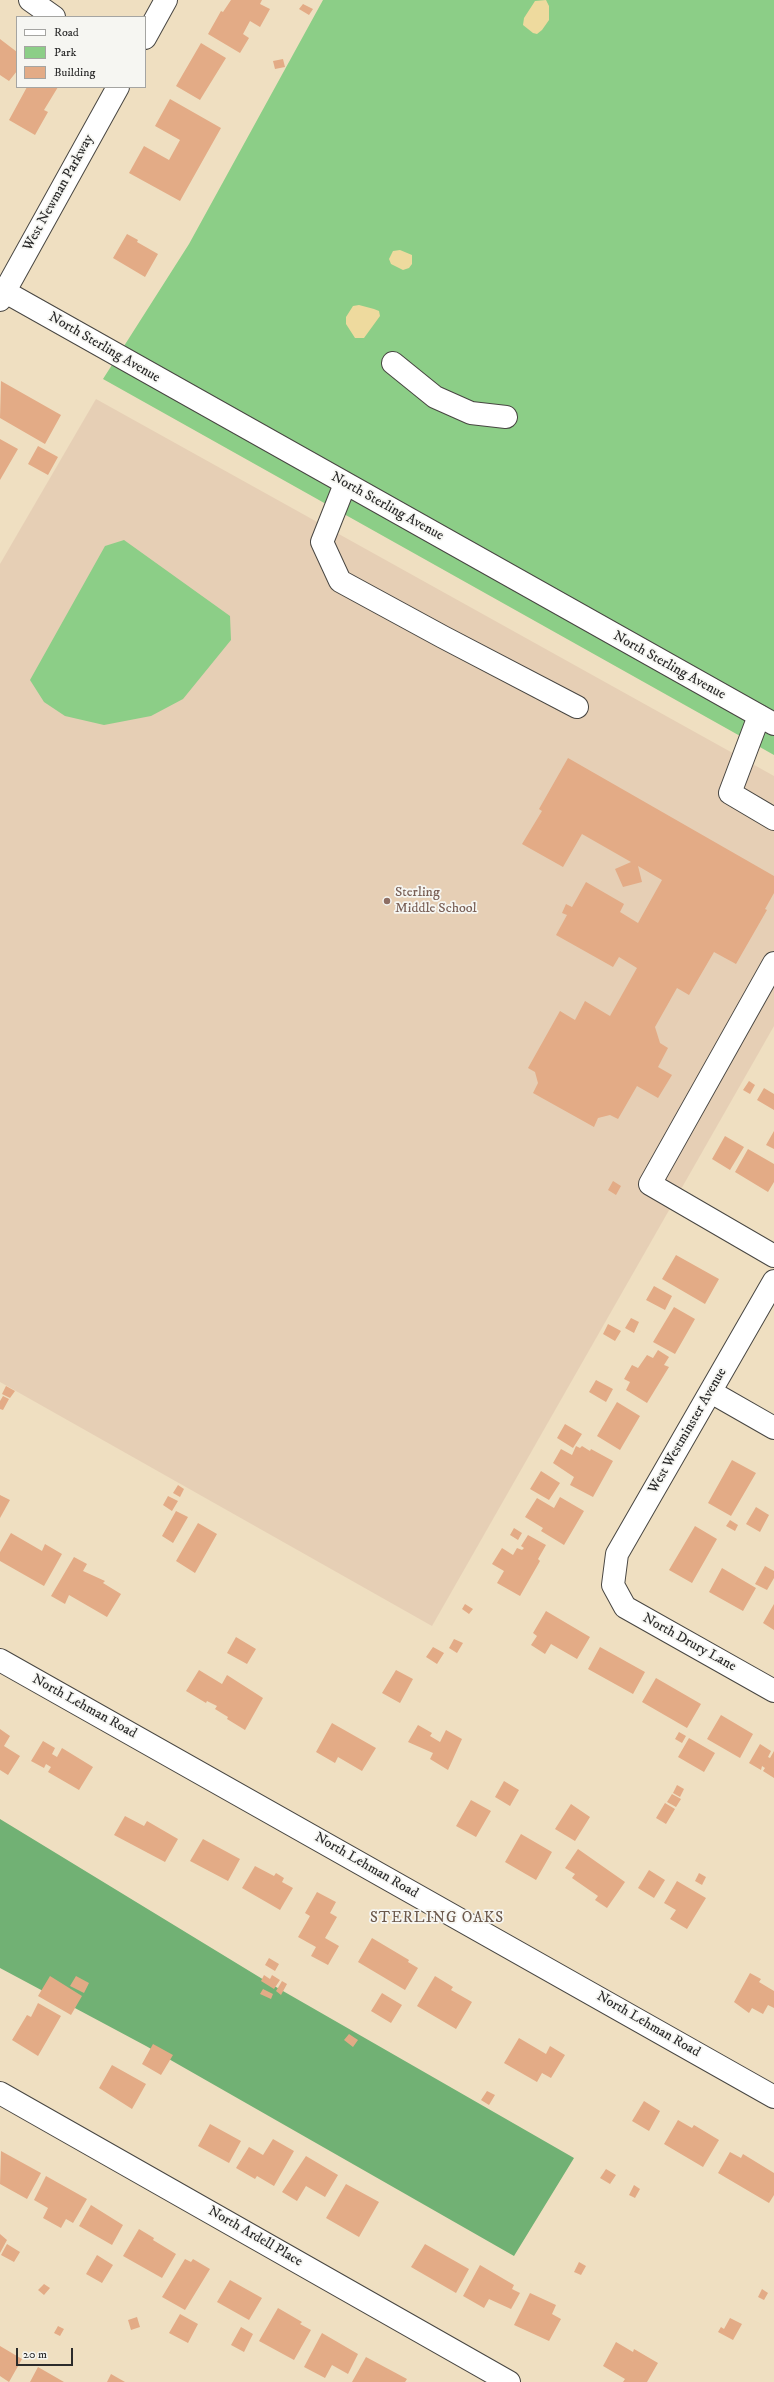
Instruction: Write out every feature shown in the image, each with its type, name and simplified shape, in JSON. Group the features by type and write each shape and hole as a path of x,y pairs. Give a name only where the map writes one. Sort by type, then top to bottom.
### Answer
{"street":[{"path":"30,0 53,16"},
{"path":"146,36 166,0"},
{"name":"West Newman Parkway","path":"2,293 117,88"},
{"name":"North Sterling Avenue","path":"2,293 767,720"},
{"path":"393,362 435,397 471,413 506,417"},
{"path":"345,484 322,542 340,581 577,707"},
{"path":"767,720 730,793 774,819"},
{"path":"774,963 650,1184 774,1256"},
{"name":"West Westminster Avenue","path":"613,1585 617,1554 774,1281"},
{"path":"711,1392 774,1428"},
{"name":"North Drury Lane","path":"613,1585 625,1607 774,1691"},
{"name":"North Lehman Road","path":"0,1660 774,2097"},
{"name":"North Ardell Place","path":"0,2093 509,2382"}],"shaded area":[{"name":"Sterling Middle School","path":"96,399 774,776 774,1026 432,1626 0,1382 0,564"}],"green space":[{"path":"323,0 774,0 774,755 103,379 189,244"},
{"path":"124,540 230,616 231,640 183,699 151,716 104,725 65,716 44,702 30,680 105,546"},
{"path":"0,1819 269,1983 574,2158 514,2256 146,2046 0,1968"}],"sand":[{"path":"546,0 549,6 549,20 542,30 537,34 533,33 523,25 524,18 535,1"},
{"path":"400,250 412,255 412,264 409,268 403,270 391,264 389,259 393,251"},
{"path":"359,305 379,311 380,316 364,338 355,338 346,324 346,317 353,306"}],"building":[{"path":"231,0 262,0 260,4 270,9 260,27 250,21 243,34 249,38 240,53 208,34 221,11 223,12"},
{"path":"303,4 313,9 309,15 299,9"},
{"path":"0,39 16,51 16,72 9,81 0,75"},
{"path":"201,43 226,58 200,100 176,86"},
{"path":"283,59 285,67 275,69 273,61"},
{"path":"26,88 57,88 44,110 48,112 35,135 9,120"},
{"path":"170,99 221,128 180,201 129,173 144,146 169,160 180,140 155,126"},
{"path":"127,234 138,240 137,242 158,254 145,277 113,258"},
{"path":"1,381 61,415 45,444 0,418"},
{"path":"0,439 18,449 0,480"},
{"path":"38,446 58,457 48,475 28,464"},
{"path":"568,758 774,876 774,893 765,909 767,910 736,964 714,952 689,995 677,988 655,1027 660,1043 668,1048 658,1067 672,1075 658,1098 637,1086 618,1119 610,1115 598,1118 594,1127 533,1093 538,1083 535,1072 528,1068 560,1011 575,1020 585,1001 610,1016 637,968 619,957 613,967 556,935 567,915 562,913 566,904 572,907 586,882 624,904 620,912 638,923 662,880 638,866 642,882 623,887 615,869 631,862 582,834 563,867 522,844 542,811 539,809"},
{"path":"749,1081 755,1085 750,1094 743,1090"},
{"path":"764,1088 774,1094 774,1110 757,1100"},
{"path":"774,1131 774,1149 766,1145"},
{"path":"725,1136 744,1147 730,1170 712,1159"},
{"path":"748,1149 774,1164 774,1182 768,1192 735,1172"},
{"path":"613,1181 621,1186 616,1195 608,1190"},
{"path":"676,1255 719,1279 705,1304 662,1279"},
{"path":"654,1286 672,1296 665,1310 646,1300"},
{"path":"674,1307 695,1319 675,1354 653,1342"},
{"path":"631,1318 639,1322 634,1333 625,1328"},
{"path":"608,1324 621,1331 615,1341 603,1334"},
{"path":"658,1350 669,1357 664,1365 669,1367 647,1403 626,1390 630,1382 624,1379 632,1365 638,1368 647,1355 653,1358"},
{"path":"596,1380 613,1389 606,1402 589,1392"},
{"path":"6,1386 15,1391 10,1398 2,1394"},
{"path":"3,1396 9,1399 3,1410 0,1409 0,1401"},
{"path":"617,1402 640,1416 620,1450 597,1436"},
{"path":"565,1424 582,1434 573,1448 557,1438"},
{"path":"576,1446 580,1448 582,1446 590,1451 591,1449 613,1461 593,1497 570,1485 574,1477 553,1463 561,1449 572,1455"},
{"path":"732,1460 756,1473 731,1516 708,1503"},
{"path":"541,1471 560,1483 549,1500 530,1489"},
{"path":"178,1485 184,1489 180,1497 173,1493"},
{"path":"0,1495 10,1500 0,1518"},
{"path":"168,1496 178,1501 172,1511 163,1505"},
{"path":"560,1497 584,1511 564,1545 541,1531 543,1528 525,1517 537,1498 554,1508"},
{"path":"756,1507 769,1515 760,1532 746,1524"},
{"path":"176,1511 188,1517 173,1543 162,1536"},
{"path":"730,1520 738,1525 735,1531 726,1526"},
{"path":"198,1523 217,1534 195,1573 176,1561"},
{"path":"695,1526 717,1539 692,1583 669,1570"},
{"path":"514,1528 522,1533 518,1540 510,1535"},
{"path":"11,1533 42,1551 45,1544 62,1554 44,1586 0,1561 0,1552"},
{"path":"528,1535 546,1545 538,1559 540,1561 520,1596 497,1583 504,1571 492,1564 502,1548 513,1555 517,1548 522,1550 524,1548 521,1546"},
{"path":"74,1557 87,1564 83,1571 105,1581 103,1583 121,1594 107,1617 69,1595 65,1604 51,1596"},
{"path":"765,1566 774,1571 774,1578 767,1590 755,1584"},
{"path":"722,1568 756,1588 743,1611 709,1592"},
{"path":"465,1604 473,1609 469,1614 462,1609"},
{"path":"774,1604 774,1630 763,1623"},
{"path":"546,1611 590,1637 577,1659 551,1644 545,1654 531,1645 537,1636 533,1633"},
{"path":"236,1637 256,1649 247,1664 227,1653"},
{"path":"454,1639 463,1643 457,1653 449,1648"},
{"path":"433,1647 444,1653 437,1664 426,1657"},
{"path":"600,1647 645,1672 633,1694 588,1669"},
{"path":"199,1670 222,1684 227,1675 263,1698 245,1730 227,1719 228,1717 215,1709 217,1706 207,1701 206,1703 186,1691"},
{"path":"396,1670 413,1679 400,1703 382,1693"},
{"path":"656,1678 701,1704 687,1728 642,1702"},
{"path":"721,1715 753,1734 740,1758 707,1739"},
{"path":"332,1723 376,1748 362,1771 338,1757 335,1763 316,1752"},
{"path":"418,1725 432,1733 430,1736 440,1742 446,1730 462,1739 448,1770 430,1759 433,1753 408,1742"},
{"path":"0,1729 10,1736 4,1746 20,1756 8,1775 0,1770"},
{"path":"679,1732 686,1736 682,1743 675,1739"},
{"path":"689,1738 715,1753 704,1772 678,1757"},
{"path":"43,1741 55,1748 52,1754 57,1757 62,1748 93,1767 79,1790 48,1772 51,1767 46,1764 44,1768 31,1761"},
{"path":"760,1744 771,1751 768,1757 770,1758 774,1751 774,1778 763,1771 765,1768 762,1766 761,1770 749,1763"},
{"path":"504,1781 519,1790 510,1806 495,1797"},
{"path":"677,1785 684,1789 680,1797 673,1793"},
{"path":"672,1794 681,1799 676,1807 667,1802"},
{"path":"471,1800 491,1811 476,1837 456,1826"},
{"path":"665,1803 675,1809 666,1824 656,1818"},
{"path":"571,1804 590,1817 575,1841 555,1829"},
{"path":"125,1816 144,1826 147,1821 178,1839 165,1862 114,1835"},
{"path":"521,1834 552,1852 536,1880 505,1862"},
{"path":"203,1839 240,1859 228,1881 190,1861"},
{"path":"578,1849 625,1882 607,1908 595,1900 598,1896 572,1878 575,1874 565,1868"},
{"path":"255,1866 274,1876 276,1873 284,1878 282,1882 293,1888 280,1910 242,1888"},
{"path":"649,1870 665,1880 654,1898 638,1888"},
{"path":"699,1873 706,1877 702,1885 695,1881"},
{"path":"677,1881 706,1898 687,1929 670,1919 676,1910 664,1903"},
{"path":"317,1892 336,1902 330,1913 337,1917 325,1938 339,1946 328,1965 311,1956 316,1947 298,1937 310,1916 305,1913"},
{"path":"372,1938 409,1960 408,1962 418,1968 405,1990 358,1962"},
{"path":"269,1958 279,1964 275,1971 265,1965"},
{"path":"750,1973 761,1979 759,1982 774,1991 774,2008 768,2005 763,2014 752,2008 749,2013 734,2002"},
{"path":"264,1975 270,1979 272,1975 280,1980 274,1989 261,1981"},
{"path":"50,1976 82,1996 71,2015 38,1996"},
{"path":"76,1976 89,1983 84,1993 70,1986"},
{"path":"435,1976 453,1987 451,1990 472,2002 456,2029 417,2006"},
{"path":"282,1981 287,1984 281,1995 276,1991"},
{"path":"263,1989 273,1994 271,1999 260,1994"},
{"path":"382,1993 402,2005 391,2023 371,2011"},
{"path":"38,2003 61,2016 38,2056 12,2040 27,2015 31,2017"},
{"path":"349,2034 358,2040 353,2047 344,2040"},
{"path":"519,2038 546,2054 550,2046 565,2055 551,2078 542,2073 537,2082 504,2063"},
{"path":"153,2044 173,2055 161,2075 142,2064"},
{"path":"112,2065 146,2084 132,2109 99,2088"},
{"path":"487,2091 495,2095 489,2105 481,2100"},
{"path":"644,2101 660,2111 649,2131 632,2121"},
{"path":"678,2120 692,2128 694,2125 719,2140 703,2167 664,2144"},
{"path":"210,2124 241,2141 229,2163 198,2146"},
{"path":"273,2139 294,2151 274,2186 257,2176 255,2179 236,2168 249,2147 263,2155"},
{"path":"1,2151 41,2173 27,2199 0,2184"},
{"path":"730,2152 741,2158 743,2154 774,2173 774,2195 769,2203 718,2173"},
{"path":"306,2156 338,2175 325,2197 306,2186 297,2201 282,2192"},
{"path":"606,2169 616,2175 610,2184 600,2178"},
{"path":"46,2176 87,2199 73,2223 66,2219 61,2228 43,2218 48,2208 34,2200"},
{"path":"346,2184 379,2202 359,2237 326,2218"},
{"path":"634,2185 640,2189 635,2198 629,2195"},
{"path":"91,2205 123,2225 112,2245 79,2226"},
{"path":"139,2229 154,2238 153,2240 176,2254 162,2278 123,2256"},
{"path":"0,2234 7,2240 0,2253"},
{"path":"7,2244 20,2252 14,2262 1,2255"},
{"path":"425,2244 469,2269 456,2293 411,2267"},
{"path":"97,2255 113,2265 102,2283 86,2274"},
{"path":"185,2259 191,2262 193,2259 210,2269 185,2310 162,2297"},
{"path":"579,2262 586,2266 581,2275 574,2272"},
{"path":"480,2265 514,2285 512,2289 520,2293 511,2309 489,2299 484,2308 463,2296"},
{"path":"230,2280 262,2298 249,2320 217,2302"},
{"path":"44,2284 50,2288 44,2295 38,2290"},
{"path":"762,2289 768,2293 764,2300 758,2297"},
{"path":"530,2293 556,2305 552,2314 561,2319 549,2341 514,2325"},
{"path":"278,2308 302,2322 300,2324 311,2330 294,2360 259,2341"},
{"path":"180,2314 198,2324 188,2343 169,2333"},
{"path":"137,2317 140,2327 131,2330 128,2320"},
{"path":"730,2318 742,2324 733,2340 718,2332 721,2327 724,2329"},
{"path":"58,2326 64,2329 60,2336 54,2333"},
{"path":"241,2327 253,2334 244,2352 231,2345"},
{"path":"322,2333 358,2354 348,2374 332,2365 325,2378 304,2367"},
{"path":"616,2342 633,2352 634,2349 658,2363 647,2382 623,2382 625,2379 603,2366"},
{"path":"0,2346 22,2359 9,2382 0,2376"},
{"path":"366,2357 407,2379 405,2382 352,2382"},
{"path":"38,2367 64,2382 30,2382"},
{"path":"111,2374 125,2382 107,2382"}],"place":[{"name":"Sterling Middle School","path":"387,901"}],"district":[{"name":"STERLING OAKS","path":"437,1919"}]}
